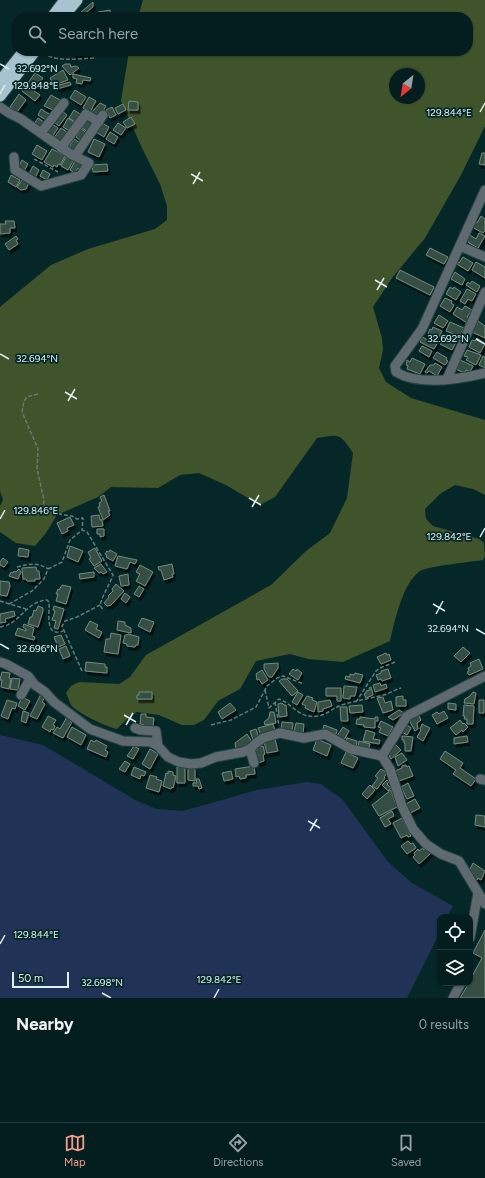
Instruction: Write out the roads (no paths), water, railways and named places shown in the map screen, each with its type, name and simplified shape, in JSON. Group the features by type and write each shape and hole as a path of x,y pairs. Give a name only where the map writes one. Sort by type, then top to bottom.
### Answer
{"highway":[{"path":"56,12 66,0"},
{"path":"67,12 76,0"},
{"path":"0,81 20,56"},
{"path":"0,96 31,56"}],"street":[{"path":"41,133 64,103"},
{"path":"0,107 8,113 21,119 61,148 89,163 81,175 41,186 15,170 14,157"},
{"path":"61,148 86,114 101,119 75,156"},
{"path":"485,190 422,329 395,366 396,372 402,375 428,380 457,379 485,373"},
{"path":"460,246 485,257"},
{"path":"447,379 485,292"},
{"path":"0,662 19,670 28,676 54,702 90,729 116,739 130,742 146,741 158,746 173,760 179,762 191,764 201,763 216,757 243,752 250,749 263,738 280,733 304,738 325,734 351,749 382,756 390,769 402,806 413,829 426,844 442,854 459,861 485,904"},
{"path":"0,666 19,670"},
{"path":"382,756 407,716 485,676"},
{"path":"20,695 30,679"},
{"path":"135,728 140,730 156,731 158,746"},
{"path":"250,749 254,763"},
{"path":"473,921 478,893"},
{"path":"453,998 459,986"}],"water":[{"path":"0,735 43,745 137,801 157,809 183,811 257,790 307,782 321,784 343,800 388,862 412,883 453,906 449,914 437,914 437,938 407,998 0,998"}]}
